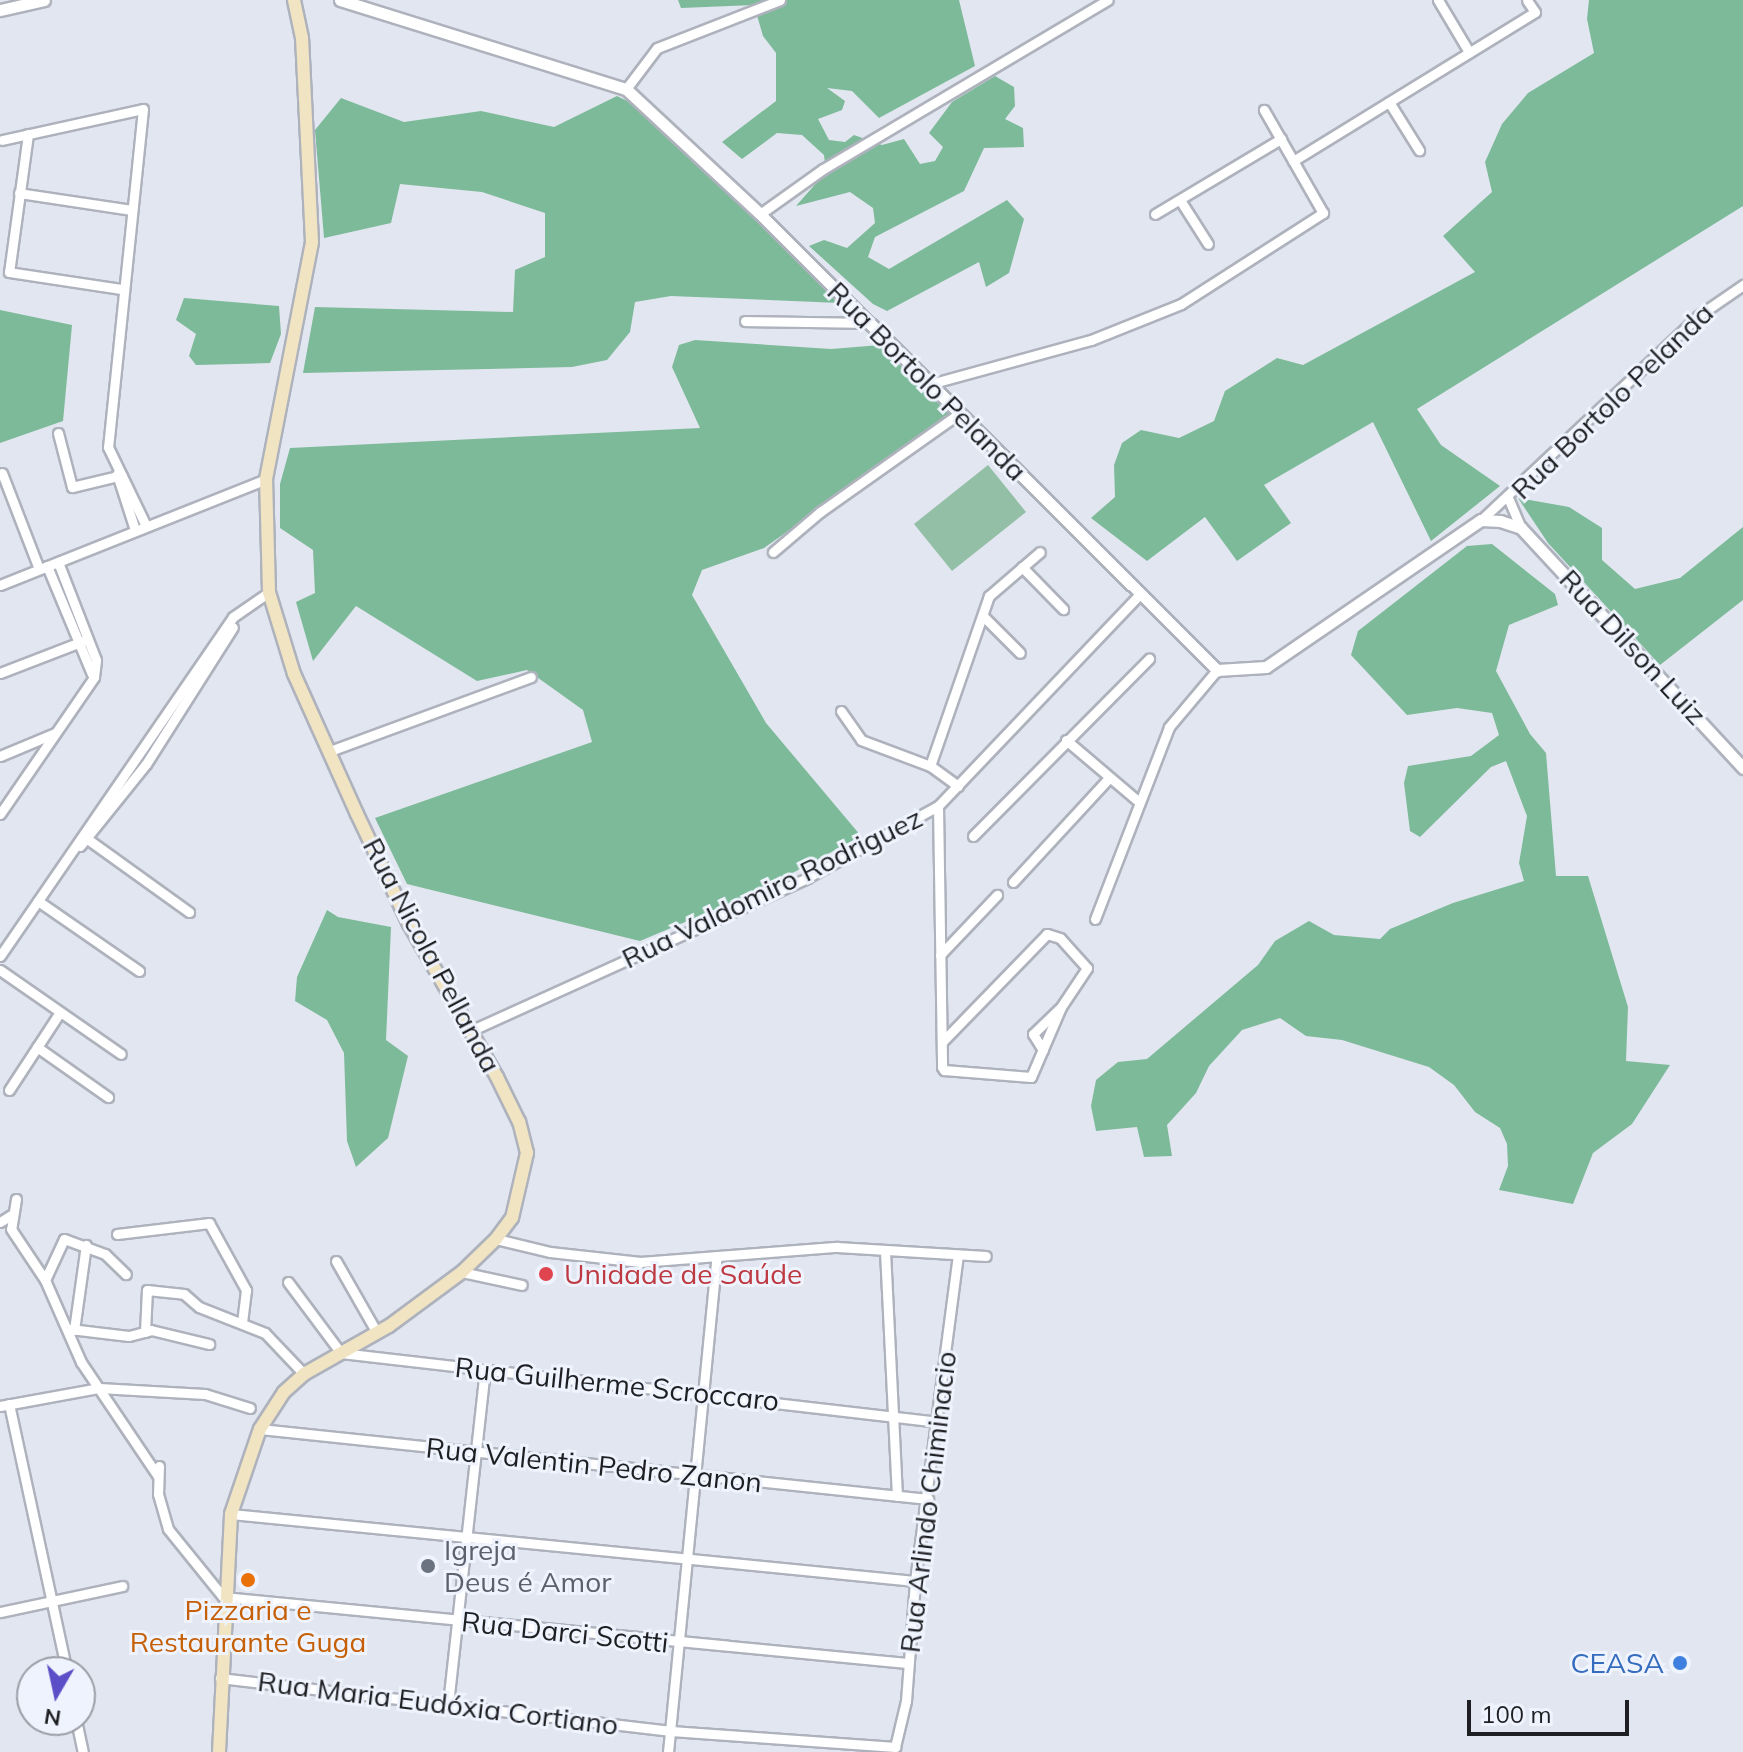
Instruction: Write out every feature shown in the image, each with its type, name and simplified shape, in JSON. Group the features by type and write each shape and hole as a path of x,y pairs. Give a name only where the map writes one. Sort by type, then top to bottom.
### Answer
{"main road":[{"name":"Rua Nicola Pellanda","path":"219,1752 223,1597 231,1514 260,1429 284,1392 304,1374 377,1333 462,1272 496,1239 512,1218 527,1153 519,1122 409,924 294,674 269,592 266,479 312,242 302,38 294,0"}],"street":[{"path":"0,10 44,0"},
{"name":"Rua Bortolo Pelanda","path":"340,0 626,89 760,214 1217,670 1266,667 1294,651 1509,500 1698,316 1743,285"},
{"path":"626,89 657,48 780,0"},
{"path":"760,214 823,169 1108,0"},
{"path":"1438,0 1469,52"},
{"path":"1293,161 1535,12 1527,0"},
{"path":"1389,102 1419,150"},
{"path":"2,140 143,109 108,447 146,526"},
{"path":"930,384 1091,340 1181,304 1323,213 1264,110"},
{"path":"28,134 9,272 122,289"},
{"path":"1155,214 1281,139"},
{"path":"19,193 131,210"},
{"path":"1180,200 1208,244"},
{"path":"745,321 869,323"},
{"path":"773,552 820,512 960,413"},
{"path":"58,433 72,487 119,474"},
{"path":"2,473 43,568 83,641"},
{"path":"119,474 135,530"},
{"path":"0,585 266,479"},
{"path":"1509,500 1521,528"},
{"name":"Rua Bortolo Pelanda","path":"1481,520 1521,528"},
{"name":"Rua Dilson Luiz","path":"1521,528 1743,768"},
{"path":"930,766 989,596 1040,552"},
{"path":"0,814 94,677 58,562"},
{"path":"1022,567 1063,609"},
{"path":"0,956 73,851 146,764 173,715 244,606 269,592"},
{"name":"Rua Valdomiro Rodriguez","path":"470,1031 807,878 938,806 1140,594"},
{"path":"983,616 1020,653"},
{"path":"0,673 83,641"},
{"path":"973,836 1149,659"},
{"path":"1095,919 1173,718 1217,670"},
{"path":"330,751 531,677"},
{"path":"841,711 861,740 930,766 958,786"},
{"path":"86,838 137,757 173,715"},
{"path":"0,756 55,733"},
{"path":"1066,740 1139,802"},
{"path":"137,757 146,764"},
{"path":"1013,882 1109,778"},
{"path":"938,806 942,1067 954,1075 1023,1079 1033,1074 1061,1007 1087,968 1050,934 943,1041"},
{"path":"86,838 189,912"},
{"path":"940,955 997,895"},
{"path":"38,901 139,971"},
{"path":"0,970 121,1054"},
{"path":"1043,1050 1033,1034 1061,1007"},
{"path":"9,1090 60,1012"},
{"path":"37,1047 108,1097"},
{"path":"16,1199 11,1229 45,1280 72,1329 81,1362 158,1471 161,1511 168,1529 223,1597"},
{"path":"0,1222 11,1215"},
{"path":"117,1234 209,1223 246,1290 242,1321"},
{"path":"45,1280 64,1239 86,1245 126,1274"},
{"path":"496,1239 550,1252 640,1262 837,1247 986,1256"},
{"path":"72,1329 86,1245"},
{"path":"885,1251 897,1496"},
{"name":"Rua Arlindo Chiminacio","path":"895,1747 906,1701 915,1581 939,1422 958,1255"},
{"path":"668,1752 708,1392 717,1256"},
{"path":"336,1261 377,1333"},
{"path":"462,1272 522,1285"},
{"path":"288,1282 341,1353"},
{"path":"145,1332 145,1305 152,1287 191,1296 199,1307 242,1321 272,1339 304,1374"},
{"path":"72,1329 129,1336 145,1332 209,1344"},
{"name":"Rua Guilherme Scroccaro","path":"341,1353 485,1371 708,1392 939,1422"},
{"path":"448,1704 485,1371"},
{"path":"64,1656 4,1405 99,1388 205,1394 250,1408"},
{"name":"Rua Valentin Pedro Zanon","path":"260,1429 928,1499"},
{"path":"231,1514 690,1556 915,1581"},
{"path":"0,1612 122,1586"},
{"name":"Rua Darci Scotti","path":"223,1597 457,1622 907,1663"},
{"name":"Rua Maria Eudóxia Cortiano","path":"220,1678 671,1731 895,1747"}],"green space":[{"path":"678,0 959,0 975,66 879,118 852,91 827,88 845,101 842,110 818,119 829,140 845,142 854,135 882,145 904,139 920,164 935,161 943,147 929,133 952,102 995,76 1014,87 1015,106 1005,119 1023,128 1024,147 984,148 964,191 875,237 868,257 889,269 1007,200 1024,219 1009,273 986,287 979,262 887,311 873,304 809,246 824,240 847,248 875,223 873,208 850,192 796,206 826,172 824,155 802,135 777,133 742,159 722,142 776,101 776,53 763,36 754,5 681,8"},
{"path":"1589,0 1743,0 1743,206 1417,409 1441,445 1500,486 1431,541 1373,422 1264,485 1291,523 1237,561 1205,517 1147,561 1091,518 1115,497 1114,465 1122,443 1141,430 1179,438 1214,421 1225,391 1277,358 1303,365 1475,272 1443,236 1492,192 1485,162 1502,124 1528,93 1594,53 1587,19"},
{"path":"617,96 646,110 840,303 671,296 635,302 630,332 607,360 572,367 303,373 315,307 513,312 515,270 545,257 545,213 482,192 400,184 391,223 324,238 315,130 341,98 404,122 481,111 554,127"},
{"path":"184,298 279,306 281,334 270,363 196,365 189,356 196,334 176,320"},
{"path":"0,310 72,325 63,421 0,443"},
{"path":"695,340 831,349 881,345 954,413 764,548 702,570 692,595 766,723 861,836 761,890 640,941 407,884 375,818 592,742 583,710 527,670 477,681 356,606 313,661 296,602 315,593 313,550 280,528 280,484 290,448 700,428 672,367 679,345"},
{"path":"988,465 1026,512 952,571 914,524"},
{"path":"1518,498 1569,507 1602,528 1602,560 1635,589 1680,578 1743,527 1743,600 1660,665 1548,543"},
{"path":"1492,544 1555,594 1558,605 1509,625 1496,671 1530,734 1546,753 1556,876 1588,876 1628,1007 1626,1061 1670,1065 1632,1124 1593,1153 1573,1204 1499,1190 1508,1166 1507,1144 1500,1128 1475,1112 1454,1085 1429,1067 1342,1040 1306,1036 1280,1018 1242,1030 1209,1066 1196,1093 1167,1125 1172,1156 1144,1157 1137,1127 1096,1131 1091,1106 1096,1080 1118,1062 1147,1059 1258,965 1275,941 1309,921 1334,935 1380,939 1390,929 1453,903 1524,881 1519,863 1527,816 1506,761 1491,767 1420,837 1410,831 1404,783 1408,766 1471,756 1499,735 1492,713 1457,708 1407,715 1351,655 1358,631 1467,546"},
{"path":"327,910 338,917 391,927 386,1040 408,1056 388,1138 356,1167 347,1141 344,1053 327,1020 295,1001 297,977"}],"place":[{"name":"Unidade de Saúde","path":"546,1274"},
{"name":"Igreja Deus é Amor","path":"428,1566"},
{"name":"Pizzaria e Restaurante Guga","path":"248,1580"},
{"name":"CEASA","path":"1680,1663"}]}
